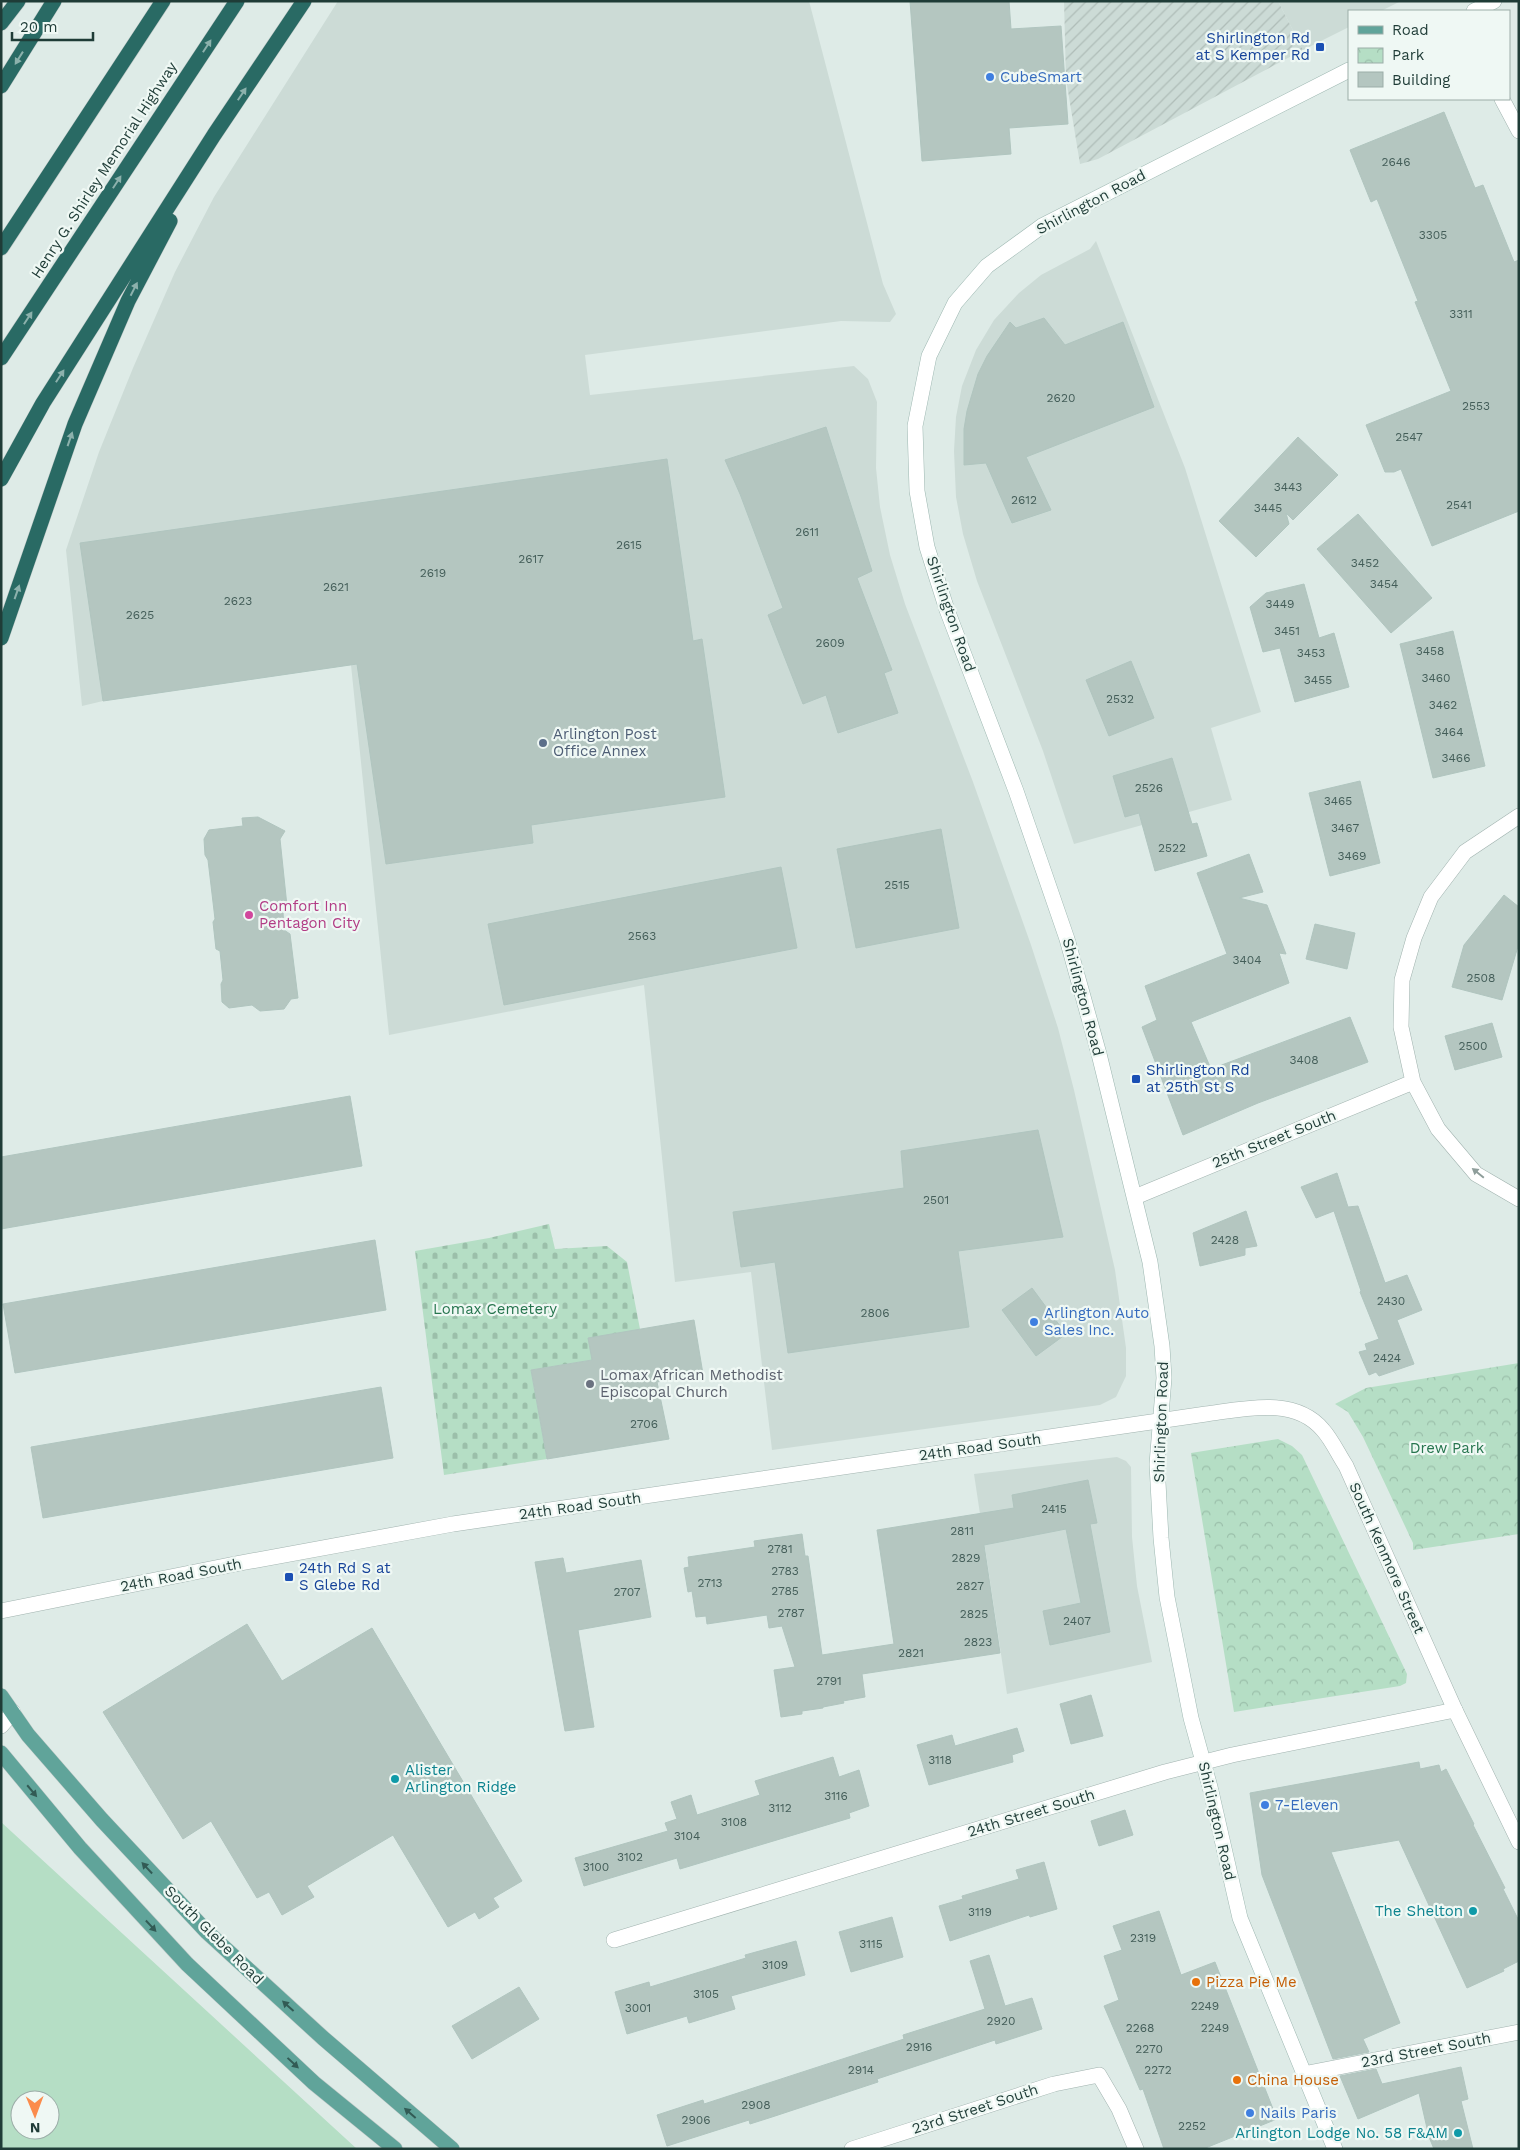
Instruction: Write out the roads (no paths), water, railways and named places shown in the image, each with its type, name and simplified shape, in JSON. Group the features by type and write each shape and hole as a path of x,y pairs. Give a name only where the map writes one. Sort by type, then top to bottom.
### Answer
{"highway":[{"path":"1,23 18,1"},
{"path":"1,86 54,1"},
{"path":"108,86 152,1"},
{"path":"1,248 164,1"},
{"name":"Henry G. Shirley Memorial Highway","path":"1,358 236,1"},
{"path":"1,479 43,403 214,135 304,1"},
{"path":"1,638 75,424 128,301 214,135"}],"main road":[{"name":"South Glebe Road","path":"1,1696 28,1735 102,1820 207,1932 323,2038 452,2149"},
{"path":"1,1753 80,1848 187,1964 314,2083 395,2149"}],"street":[{"path":"1476,10 1494,1"},
{"name":"Shirlington Road","path":"1335,2149 1240,1918 1191,1718 1167,1597 1161,1538 1157,1464 1164,1378 1162,1346 1150,1262 1135,1197 1067,939 1016,791 947,610 927,547 917,491 915,426 929,356 955,303 987,266 1042,226 1348,71"},
{"path":"1503,100 1519,131"},
{"path":"1519,816 1465,852 1431,897 1414,938 1402,980 1401,1027 1413,1082 1438,1129 1476,1174 1519,1199"},
{"name":"25th Street South","path":"1135,1197 1413,1082"},
{"name":"South Kenmore Street","path":"1161,1421 1256,1408 1279,1408 1293,1410 1310,1418 1323,1429 1346,1466 1455,1710 1519,1842"},
{"name":"24th Road South","path":"1,1611 236,1564 454,1524 1161,1421"},
{"name":"24th Street South","path":"614,1940 1203,1762 1455,1710"},
{"path":"1,1726 13,1712"},
{"name":"23rd Street South","path":"1303,2074 1519,2032"},
{"name":"23rd Street South","path":"852,2149 1054,2084 1099,2075 1119,2109 1136,2149"}],"place":[{"name":"Shirlington Rd at S Kemper Rd","path":"1320,47"},
{"name":"CubeSmart","path":"990,77"},
{"name":"Arlington Post Office Annex","path":"543,743"},
{"name":"Comfort Inn Pentagon City","path":"249,915"},
{"name":"Shirlington Rd at 25th St S","path":"1136,1079"},
{"name":"Arlington Auto Sales Inc.","path":"1034,1322"},
{"name":"Lomax African Methodist Episcopal Church","path":"590,1384"},
{"name":"24th Rd S at S Glebe Rd","path":"289,1577"},
{"name":"Alister Arlington Ridge","path":"395,1779"},
{"name":"7-Eleven","path":"1265,1805"},
{"name":"The Shelton","path":"1473,1911"},
{"name":"Pizza Pie Me","path":"1196,1982"},
{"name":"China House","path":"1237,2080"},
{"name":"Nails Paris","path":"1250,2113"},
{"name":"Arlington Lodge No. 58 F&AM","path":"1458,2133"}],"park label":[{"name":"Lomax Cemetery","path":"495,1309"},
{"name":"Drew Park","path":"1447,1448"}]}
